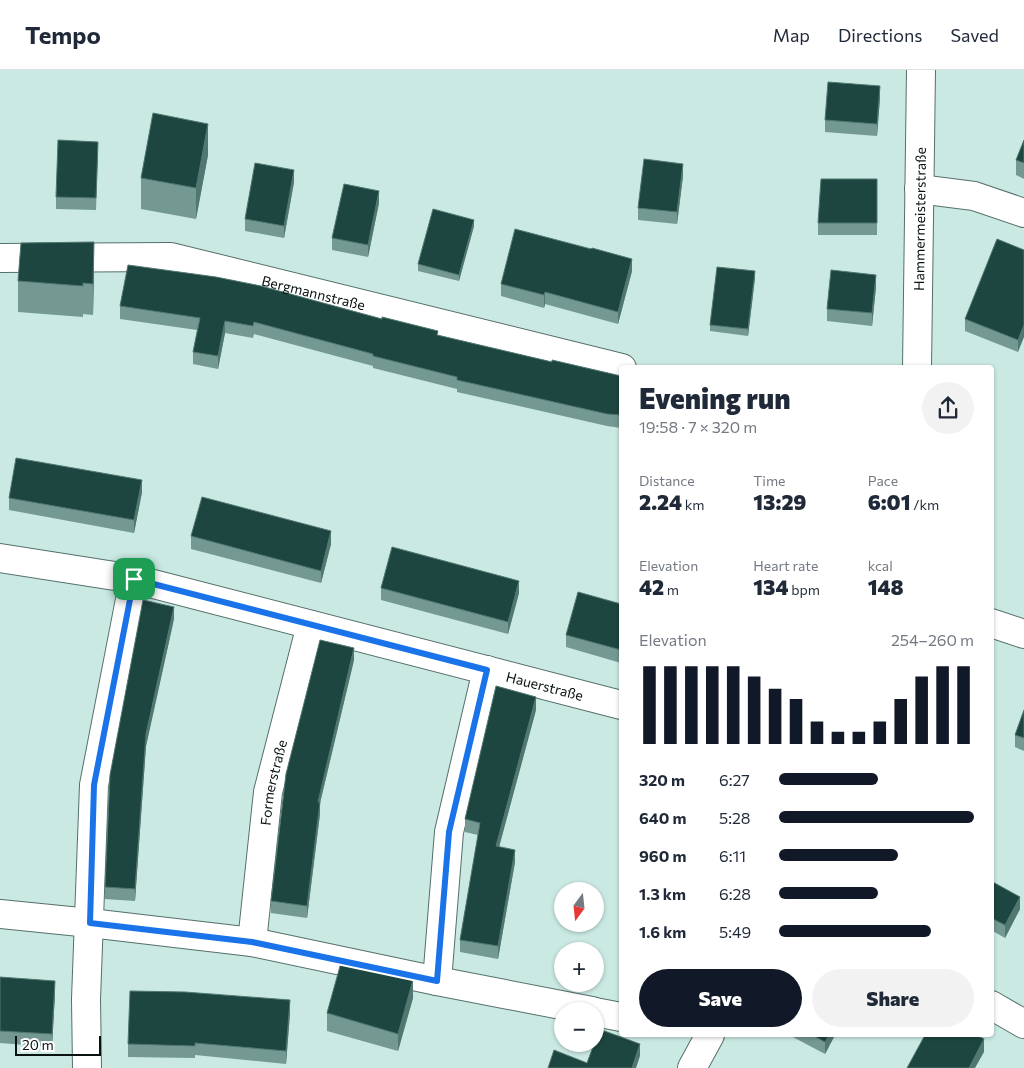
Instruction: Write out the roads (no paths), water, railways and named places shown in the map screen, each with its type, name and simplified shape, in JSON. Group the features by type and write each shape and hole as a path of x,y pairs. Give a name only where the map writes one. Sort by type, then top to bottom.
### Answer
{"street":[{"name":"Hammermeisterstraße","path":"917,365 921,70"},
{"path":"919,189 974,196 1024,213"},
{"name":"Bergmannstraße","path":"0,258 172,258 619,367"},
{"name":"Hauerstraße","path":"0,558 134,579 619,704"},
{"path":"87,1068 86,999 94,785 134,579"},
{"path":"994,624 1024,634"},
{"name":"Formerstraße","path":"252,942 268,792 310,625"},
{"path":"437,981 449,832 487,670"},
{"path":"0,914 252,942 554,1004"},
{"path":"994,1007 1024,1024"},
{"path":"604,1014 619,1017"},
{"path":"692,1068 709,1037"}]}
